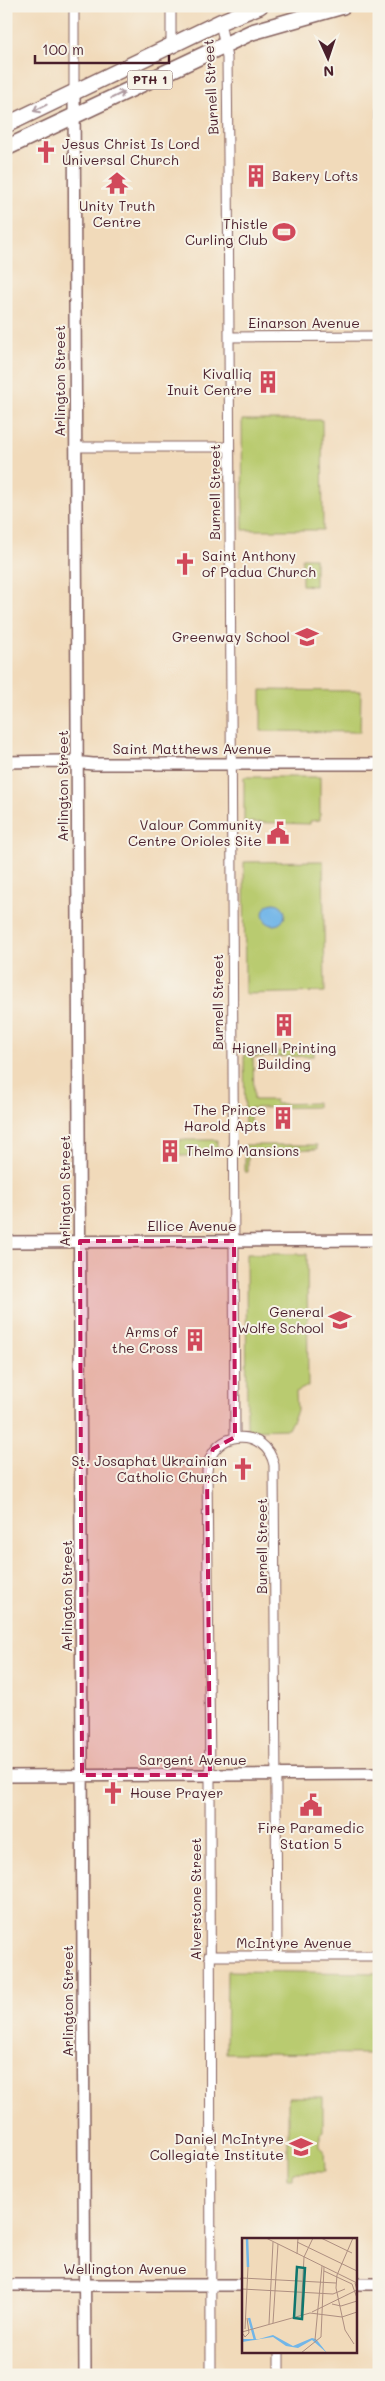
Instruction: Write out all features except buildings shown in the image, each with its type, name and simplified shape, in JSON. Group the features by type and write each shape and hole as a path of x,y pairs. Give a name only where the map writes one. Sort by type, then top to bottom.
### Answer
{"highway":[{"name":"PTH 1","path":"6,125 220,22 260,6"},
{"name":"PTH 1","path":"6,148 267,26 343,6"}],"main road":[{"name":"Arlington Street","path":"74,92 85,2375"},
{"name":"Saint Matthews Avenue","path":"6,762 230,765 379,764"},
{"name":"Ellice Avenue","path":"6,1242 379,1240"},
{"name":"Sargent Avenue","path":"6,1776 379,1774"},
{"path":"358,2284 379,2284"},
{"name":"Wellington Avenue","path":"6,2285 242,2285"}],"street":[{"name":"Arlington Street","path":"74,6 74,92"},
{"path":"171,6 171,45"},
{"path":"378,6 379,41"},
{"name":"Burnell Street","path":"220,22 226,44 235,1437 250,1439 262,1444 271,1455 274,1465 277,1956"},
{"path":"379,112 379,134"},
{"name":"Einarson Avenue","path":"229,337 379,336"},
{"path":"75,447 229,447"},
{"name":"Alverstone Street","path":"211,2375 210,1775 207,1471 208,1460 214,1450 225,1440 235,1437"},
{"name":"McIntyre Avenue","path":"209,1956 379,1956"},
{"path":"279,2354 279,2375"}],"highlighted area":[{"path":"80,1241 234,1241 235,1437 213,1449 207,1471 210,1775 82,1775"}],"green space":[{"path":"242,420 322,420 323,530 243,530"},
{"path":"302,558 315,558 315,586 302,585"},
{"path":"261,690 361,691 360,732 261,731"},
{"path":"244,777 320,777 320,820 310,821 310,824 244,822"},
{"path":"323,861 325,992 245,994 244,862"},
{"path":"314,1051 314,1056 253,1057 254,1100 275,1100 276,1104 317,1103 317,1107 250,1108 250,1130 245,1130 244,1052"},
{"path":"179,1140 217,1140 217,1155 179,1156"},
{"path":"245,1145 317,1145 317,1149 248,1151 248,1172 245,1172"},
{"path":"246,1254 307,1254 308,1386 296,1392 297,1411 288,1429 247,1430"},
{"path":"227,1971 378,1973 377,2054 226,2053"},
{"path":"288,2097 323,2097 323,2132 320,2134 320,2147 324,2150 325,2172 293,2172 293,2179 288,2179"}],"water":[{"path":"274,903 282,906 285,914 282,922 274,925 266,922 263,914 266,906"}],"place":[{"name":"Jesus Christ Is Lord Universal Church","path":"46,152"},
{"name":"Bakery Lofts","path":"256,176"},
{"name":"Unity Truth Centre","path":"117,183"},
{"name":"Thistle Curling Club","path":"284,232"},
{"name":"Kivalliq Inuit Centre","path":"268,382"},
{"name":"Saint Anthony of Padua Church","path":"185,564"},
{"name":"Greenway School","path":"307,637"},
{"name":"Valour Community Centre Orioles Site","path":"278,833"},
{"name":"Hignell Printing Building","path":"284,1025"},
{"name":"The Prince Harold Apts","path":"283,1118"},
{"name":"Thelmo Mansions","path":"170,1151"},
{"name":"General Wolfe School","path":"340,1320"},
{"name":"Arms of the Cross","path":"195,1340"},
{"name":"St. Josaphat Ukrainian Catholic Church","path":"243,1469"},
{"name":"House Prayer","path":"113,1793"},
{"name":"Fire Paramedic Station 5","path":"311,1805"},
{"name":"Daniel McIntyre Collegiate Institute","path":"301,2147"}]}
